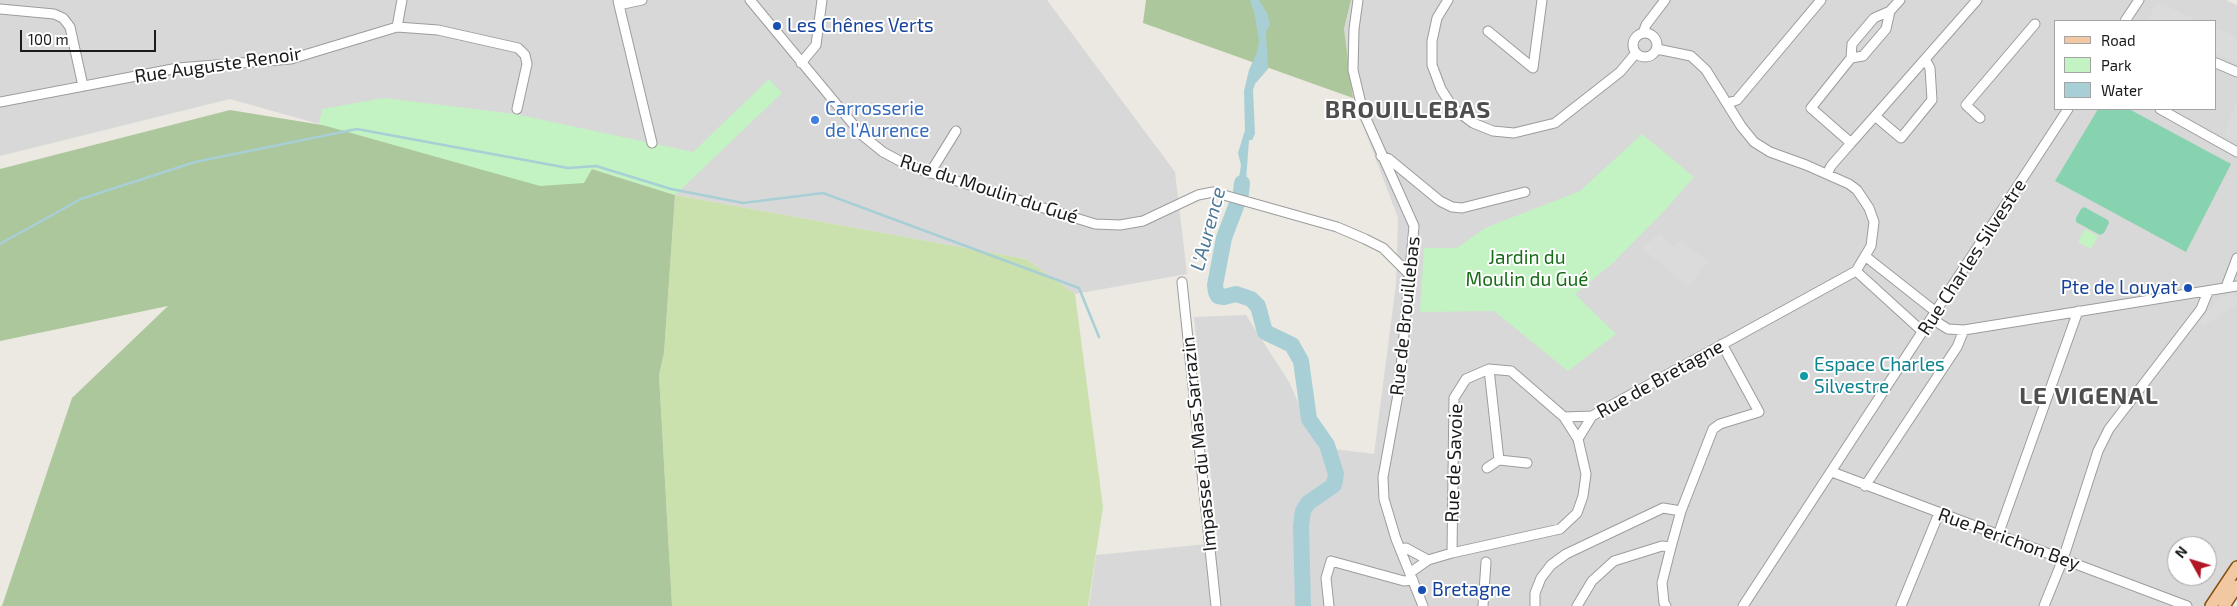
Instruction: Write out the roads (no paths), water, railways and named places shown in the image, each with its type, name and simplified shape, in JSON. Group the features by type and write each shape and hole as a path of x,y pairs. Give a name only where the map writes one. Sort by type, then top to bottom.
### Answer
{"main road":[{"path":"2211,606 2237,568"},
{"path":"2224,606 2237,586"}],"street":[{"path":"397,27 402,0"},
{"path":"642,0 618,3 652,143"},
{"name":"Rue du Moulin du Gué","path":"750,0 862,135 882,152 909,166 1095,224 1120,225 1143,221 1198,195 1213,192 1337,227 1365,238 1383,248 1408,273"},
{"path":"801,63 816,44 822,0"},
{"name":"Rue de Brouillebas","path":"1358,0 1354,29 1353,70 1363,112 1381,156 1414,226 1408,273 1399,389 1382,477 1384,499 1423,606"},
{"path":"1448,0 1437,18 1432,40 1432,65 1441,89 1453,108 1473,123 1492,131 1514,133 1555,122 1620,72 1636,53"},
{"path":"1488,31 1533,68 1542,0"},
{"path":"1657,49 1651,55 1643,57 1636,53 1633,46 1635,39 1643,33 1665,0"},
{"path":"1728,103 1737,100 1821,0"},
{"path":"1851,143 1810,108 1851,58 1852,44 1874,18 1890,11 1900,0"},
{"path":"1827,174 1851,143 1926,61 1977,0"},
{"path":"2126,20 2139,0"},
{"path":"0,9 54,14 63,18 70,27 83,86"},
{"path":"1851,58 1863,56 1886,29 1890,11"},
{"path":"1980,118 1966,105 2034,24"},
{"name":"Rue Auguste Renoir","path":"0,102 178,68 291,59 397,27 438,30 518,48 525,55 527,64 517,109"},
{"path":"1643,33 1654,36 1657,49"},
{"path":"1657,49 1691,56 1706,70 1741,126 1754,142 1770,152 1827,174 1857,190 1869,208 1874,222 1871,246 1856,271 1923,332"},
{"path":"1875,116 1901,138 1932,100 1930,68 1926,61"},
{"path":"2217,63 2237,72"},
{"name":"Rue Charles Silvestre","path":"1742,606 1832,472 2067,110"},
{"path":"2162,110 2237,152"},
{"path":"930,172 956,131"},
{"path":"1381,156 1389,159 1440,201 1452,207 1462,208 1526,192"},
{"path":"1865,256 1948,329 1964,330 2237,286"},
{"path":"2226,287 2237,258"},
{"name":"Rue de Bretagne","path":"1578,439 1592,416 1856,271"},
{"name":"Impasse du Mas Sarrazin","path":"1182,282 1216,606"},
{"path":"2044,606 2063,558 2098,451 2109,429 2201,309 2208,292"},
{"path":"1998,535 2078,311"},
{"path":"1865,486 1957,347 1964,330"},
{"path":"1663,605 1662,583 1681,511 1713,430 1720,424 1759,412 1722,344"},
{"path":"1329,606 1326,578 1331,561 1336,560 1404,581 1412,576 1428,560 1560,529 1576,513 1583,496 1586,474 1578,439 1564,417 1511,371 1489,369 1499,460"},
{"name":"Rue de Savoie","path":"1452,553 1454,398 1466,378 1489,369"},
{"path":"1564,417 1592,416"},
{"path":"1487,468 1499,460 1527,463"},
{"name":"Rue Perichon Bey","path":"1832,472 2187,606"},
{"path":"1535,606 1535,593 1541,578 1550,565 1566,554 1663,508 1681,511"},
{"path":"1901,606 1938,513"},
{"path":"1577,606 1592,581 1614,561 1662,546 1671,547"},
{"path":"1401,549 1406,548 1428,560"},
{"path":"1483,606 1486,562"}],"water":[{"path":"1250,0 1259,0 1267,13 1270,24 1266,32 1268,69 1255,84 1253,90 1255,134 1252,140 1249,140 1245,194 1237,192 1241,165 1238,153 1245,130 1244,91 1259,41"},
{"path":"1232,205 1236,206 1220,253 1215,285 1216,292 1218,296 1224,297 1236,294 1251,299 1258,306 1265,332 1292,345 1301,361 1309,419 1327,445 1336,474 1334,485 1308,503 1303,511 1301,526 1303,606 1298,606 1296,591 1297,520 1301,503 1333,479 1325,445 1310,429 1305,420 1299,362 1296,355 1291,349 1263,335 1256,308 1251,302 1237,297 1227,301 1220,301 1211,295 1216,252"}],"waterway":[{"path":"0,244 81,199 195,162 357,129 568,168 596,166 671,189 743,203 823,193 1079,288 1099,337"},
{"name":"L'Aurence","path":"1242,183 1241,193 1224,238 1215,285 1216,292 1218,296 1224,297 1236,294 1251,299 1258,306 1265,332 1292,345 1301,361 1309,419 1327,445 1336,474 1334,485 1308,503 1303,511 1301,526 1303,606"}],"place":[{"name":"Les Chênes Verts","path":"777,26"},
{"name":"Carrosserie de l'Aurence","path":"815,120"},
{"name":"Pte de Louyat","path":"2188,288"},
{"name":"Espace Charles Silvestre","path":"1804,376"},
{"name":"Bretagne","path":"1422,590"}],"district":[{"name":"BROUILLEBAS","path":"1408,110"},
{"name":"LE VIGENAL","path":"2089,396"}],"park label":[{"name":"Jardin du Moulin du Gué","path":"1527,269"}]}
